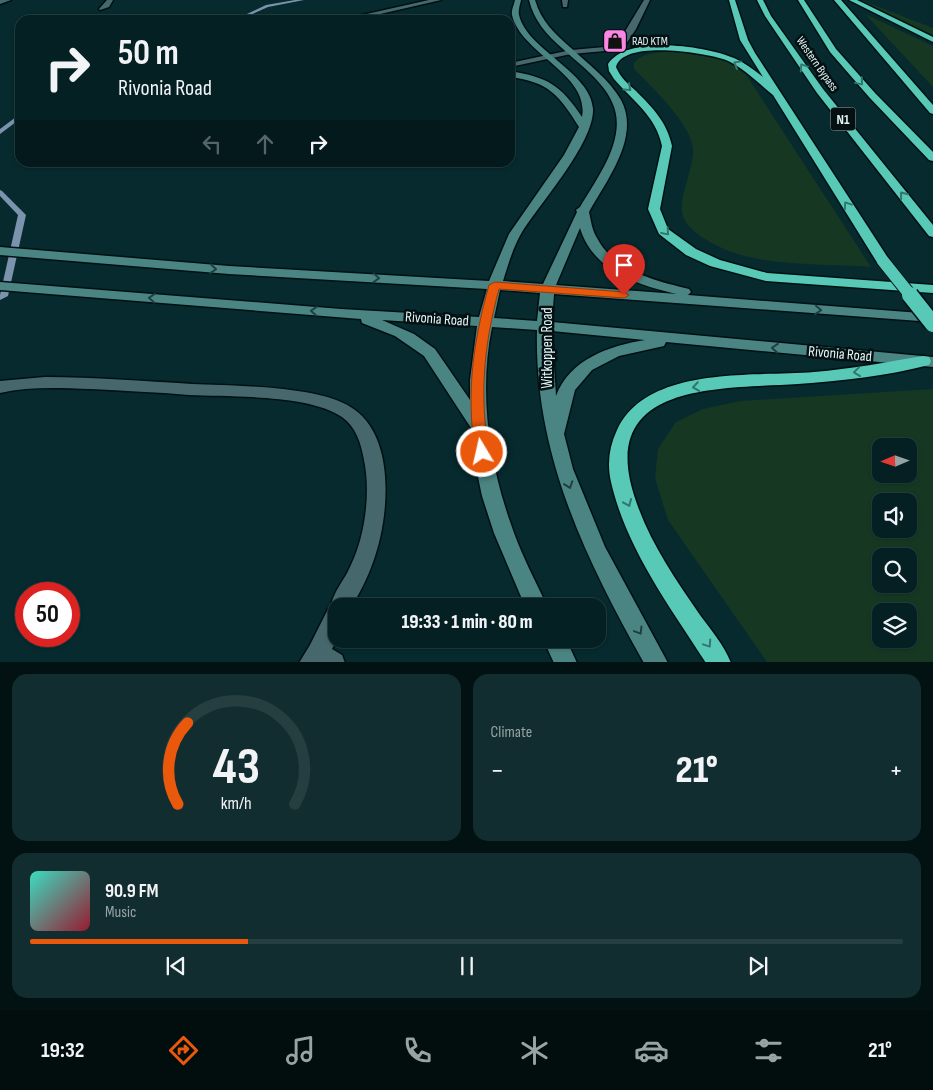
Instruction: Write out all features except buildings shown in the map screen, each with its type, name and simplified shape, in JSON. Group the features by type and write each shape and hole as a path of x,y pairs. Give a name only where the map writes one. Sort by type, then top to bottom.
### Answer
{"highway":[{"path":"732,0 744,40 802,136 883,261 933,324"},
{"name":"Western Bypass","path":"760,0 768,16 820,91 933,234"},
{"name":"Western Bypass","path":"801,0 833,50 872,95 933,158"},
{"path":"837,0 933,111"},
{"path":"852,0 933,40"},
{"path":"776,93 742,65 718,55 701,51 652,49 622,55 613,62 612,68 615,76 650,111 665,136 667,146 654,208 662,231 691,252 715,263 766,277 933,289"},
{"path":"720,662 658,566 643,539 624,496 619,479 619,449 627,425 646,405 662,396 681,390 718,384 817,377 928,362"}],"main road":[{"path":"518,0 514,11 522,28 550,64 579,85 585,97 588,111 584,128 554,178 515,234 501,266 484,322 478,367 478,425 482,452 500,523 532,598"},
{"name":"Witkoppen Road","path":"532,0 539,20 607,88 619,105 622,118 621,133 615,152 582,210 548,290 544,326 545,384 555,438 572,493 599,556 624,607 657,662"},
{"path":"515,74 538,78 553,86 564,96 584,128"},
{"path":"582,210 590,239 599,252 616,267 654,284 734,304"},
{"path":"0,251 229,270 495,285 933,318"},
{"name":"Rivonia Road","path":"0,286 341,313 544,326 928,362"},
{"path":"341,313 390,328 421,345 437,362 478,425"},
{"path":"555,438 561,404 566,392 578,373 592,362 625,349 691,340"},
{"path":"559,648 566,662"}],"street":[{"path":"0,2 8,0"},
{"path":"102,9 107,6 110,0"},
{"path":"368,15 438,0"},
{"path":"515,72 550,64 591,50 622,45 636,25 638,16 647,0"},
{"path":"515,65 550,64 575,56"},
{"path":"0,387 39,381 295,397 330,405 349,413 360,425 371,446 376,481 372,528 363,562 345,598"},
{"path":"321,659 328,639"}],"green space":[{"path":"861,0 933,28 933,36 865,4"},
{"path":"865,14 933,46 933,87"},
{"path":"679,51 697,52 724,58 745,73 871,267 794,263 749,257 720,247 691,228 682,212 683,196 693,155 690,138 678,117 634,69 634,63 643,56"},
{"path":"933,389 933,662 767,662 668,520 655,478 658,449 676,422 703,409 740,401"}],"waterway":[{"path":"247,15 267,6 302,0"},
{"path":"0,132 15,120"},
{"path":"0,192 22,215 4,296 0,298"}],"place":[{"name":"RAD KTM","path":"615,41"}],"route":[{"path":"482,452 478,425 478,367 484,322 495,285 624,295"}]}
